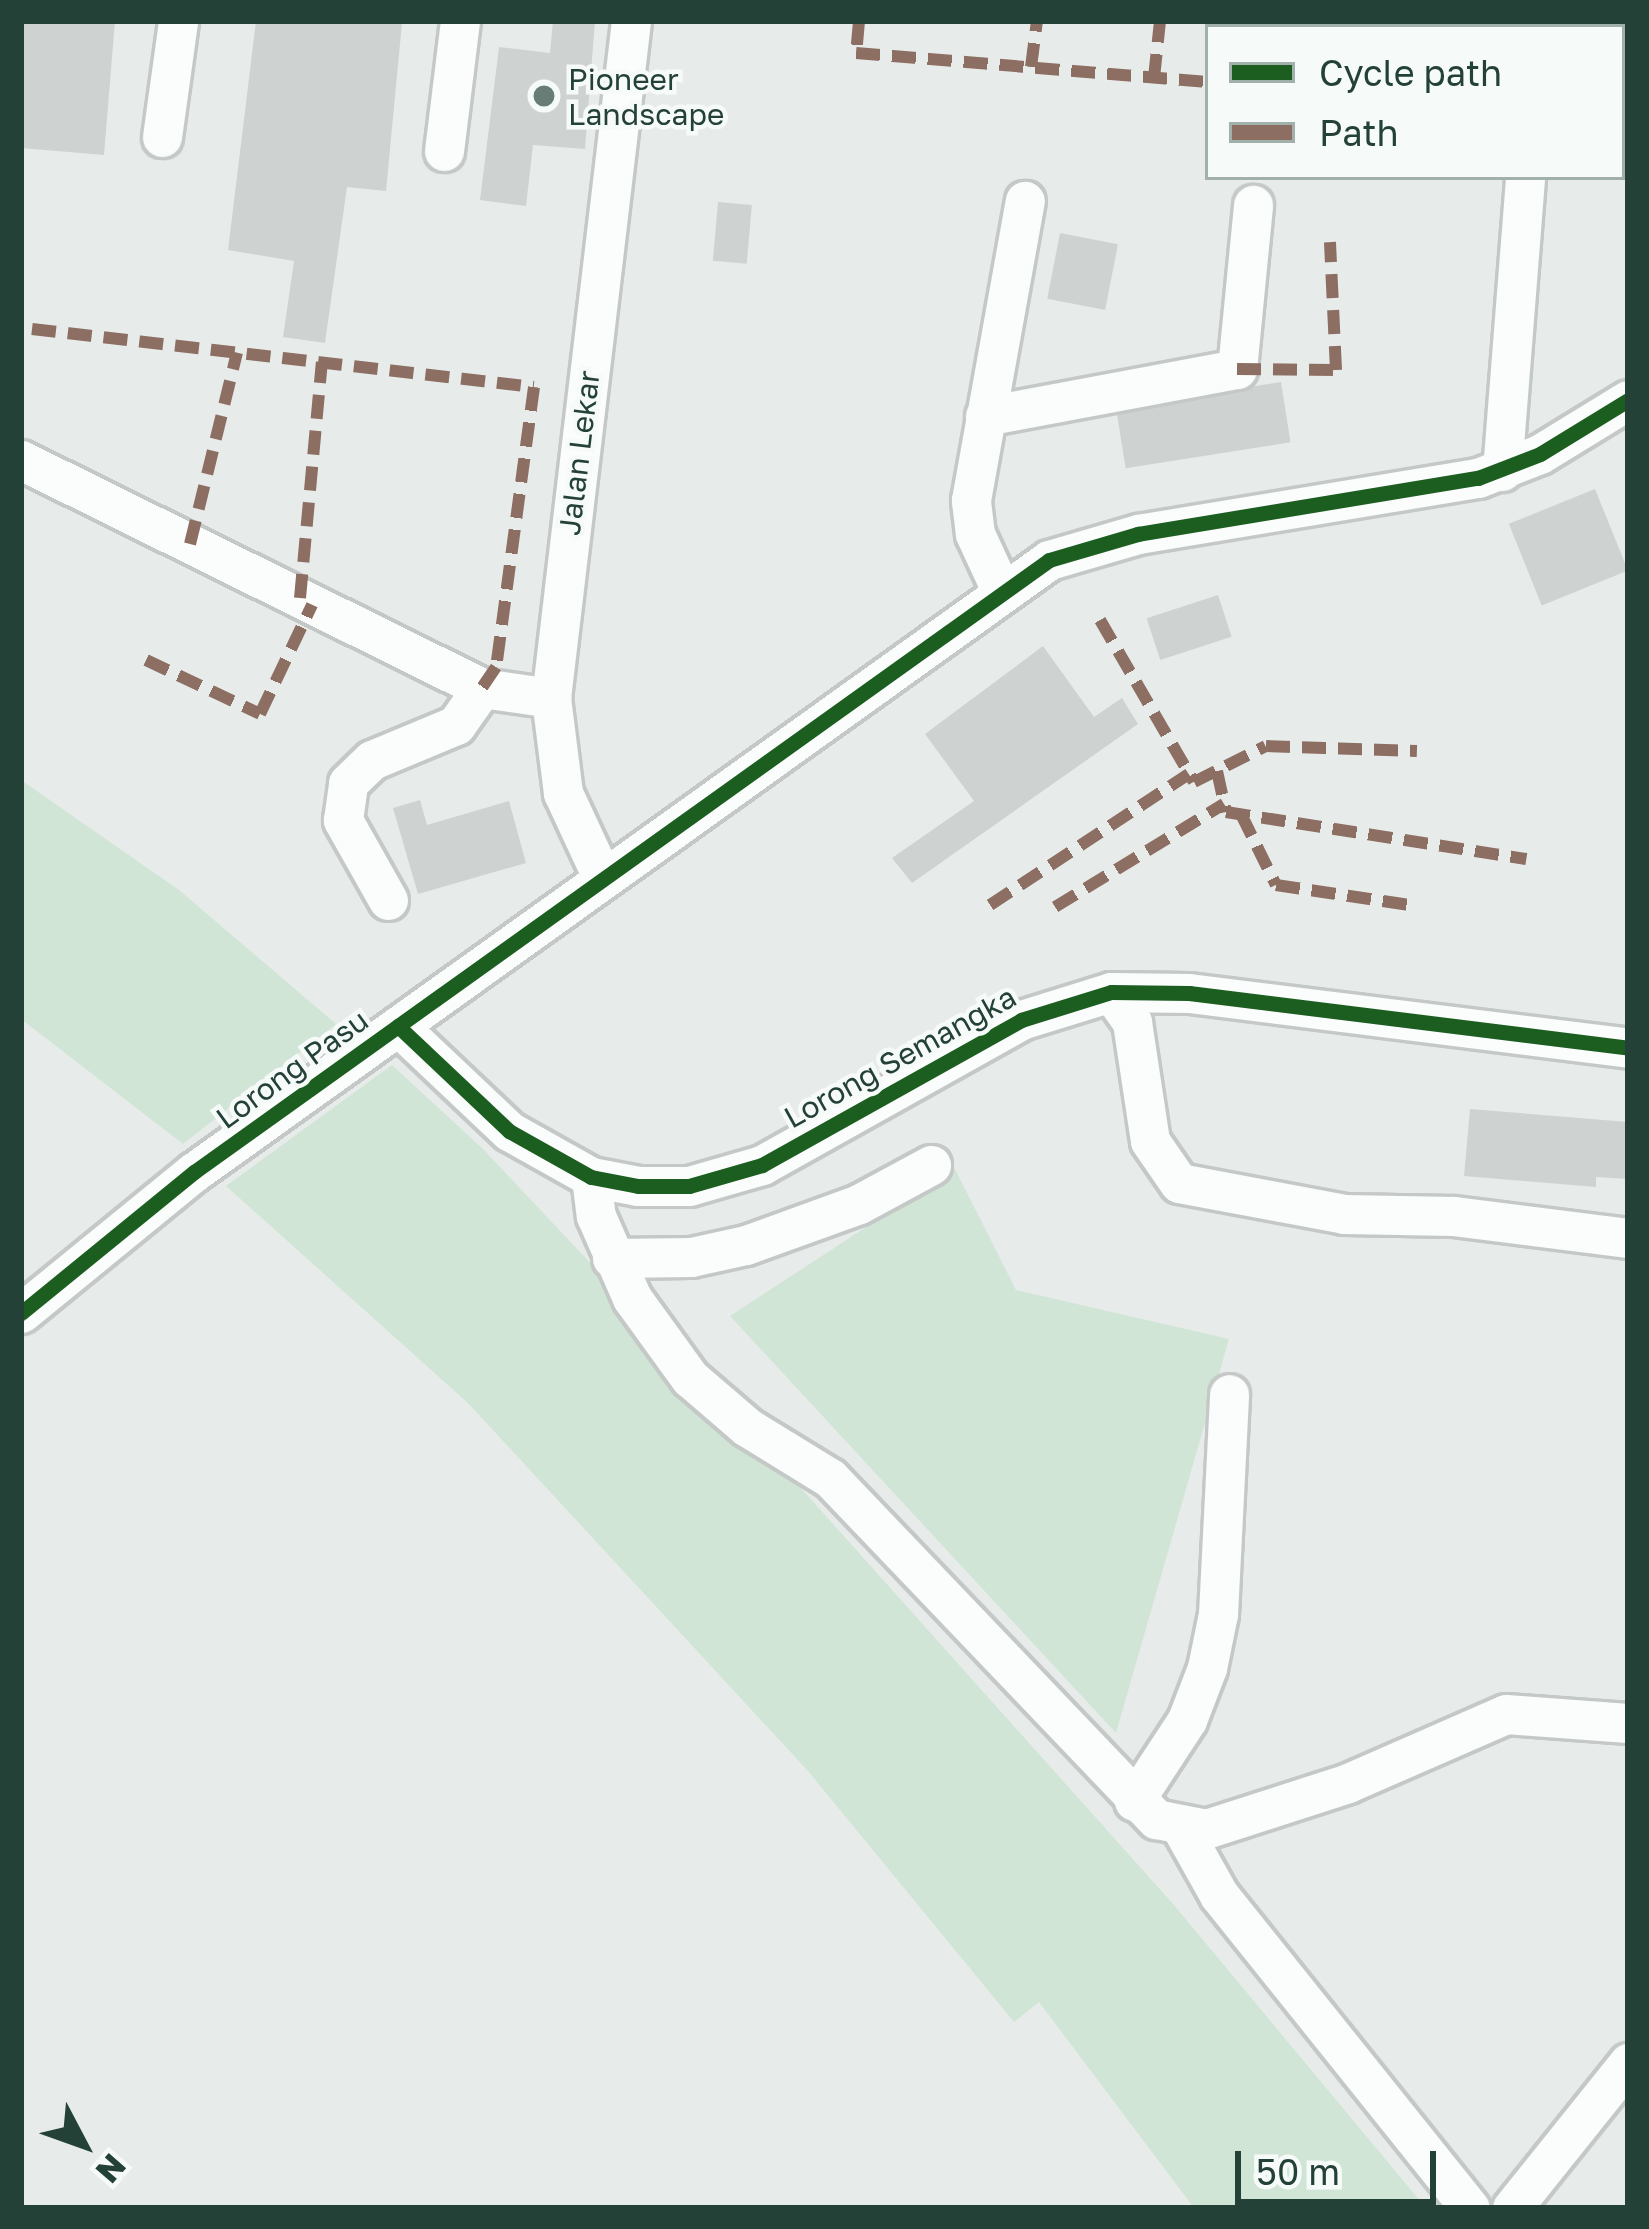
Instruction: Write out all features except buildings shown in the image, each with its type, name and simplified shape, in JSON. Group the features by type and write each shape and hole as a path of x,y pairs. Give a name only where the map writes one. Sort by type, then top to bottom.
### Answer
{"street":[{"path":"162,137 178,21"},
{"path":"444,151 460,21"},
{"name":"Jalan Lekar","path":"602,877 563,793 551,698 632,21"},
{"path":"1502,471 1525,180"},
{"path":"1000,588 972,517 985,416 1025,201"},
{"path":"985,416 1237,370 1253,205"},
{"path":"602,877 1000,588 1048,560 1107,541 1502,471 1628,400"},
{"path":"21,460 482,688 551,698"},
{"path":"388,900 343,820 348,783 373,760 456,725 482,688"},
{"name":"Lorong Pasu","path":"21,1313 194,1172 602,877"},
{"path":"1111,992 1132,1022 1150,1142 1179,1183 1344,1214 1454,1216 1628,1238"},
{"name":"Lorong Semangka","path":"398,1026 509,1131 592,1177 689,1186 762,1165 1021,1020 1111,992 1189,993 1628,1048"},
{"path":"612,1258 691,1257 746,1245 859,1204 931,1165"},
{"path":"592,1177 612,1258 690,1378 747,1426 830,1478 1134,1801 1182,1829 1206,1829 1348,1784 1506,1714 1628,1723"},
{"path":"1134,1801 1187,1720 1208,1667 1219,1614 1229,1394"},
{"path":"1182,1829 1219,1895 1470,2208"},
{"path":"1512,2208 1628,2062"}],"green space":[{"path":"21,780 179,890 336,1024 183,1144 21,1019"},
{"path":"392,1065 483,1149 774,1458 1174,1905 1426,2208 1194,2208 1039,2002 1014,2022 808,1771 468,1403 226,1186"},
{"path":"955,1169 1016,1290 1229,1339 1116,1733 730,1316"}],"marked path":[{"path":"859,21 856,53 1205,82"},
{"path":"1031,67 1037,21"},
{"path":"1154,78 1160,21"},
{"path":"1237,369 1336,370 1330,242"},
{"path":"32,329 534,387 496,667 482,688"},
{"path":"190,544 237,353"},
{"path":"300,598 322,362"},
{"path":"146,660 260,714 312,605"},
{"path":"1100,620 1194,782 1266,746 1417,751"},
{"path":"1217,771 1226,812 1526,859"},
{"path":"990,905 1189,774"},
{"path":"1055,907 1224,804"},
{"path":"1241,814 1276,885 1410,905"}],"cycle path":[{"path":"21,1313 194,1172 1049,560 1138,534 1478,478 1540,454 1628,400"},
{"path":"398,1026 509,1131 591,1177 638,1186 689,1186 762,1165 1021,1020 1111,992 1189,993 1628,1048"}],"place":[{"name":"Pioneer Landscape","path":"544,96"}]}
